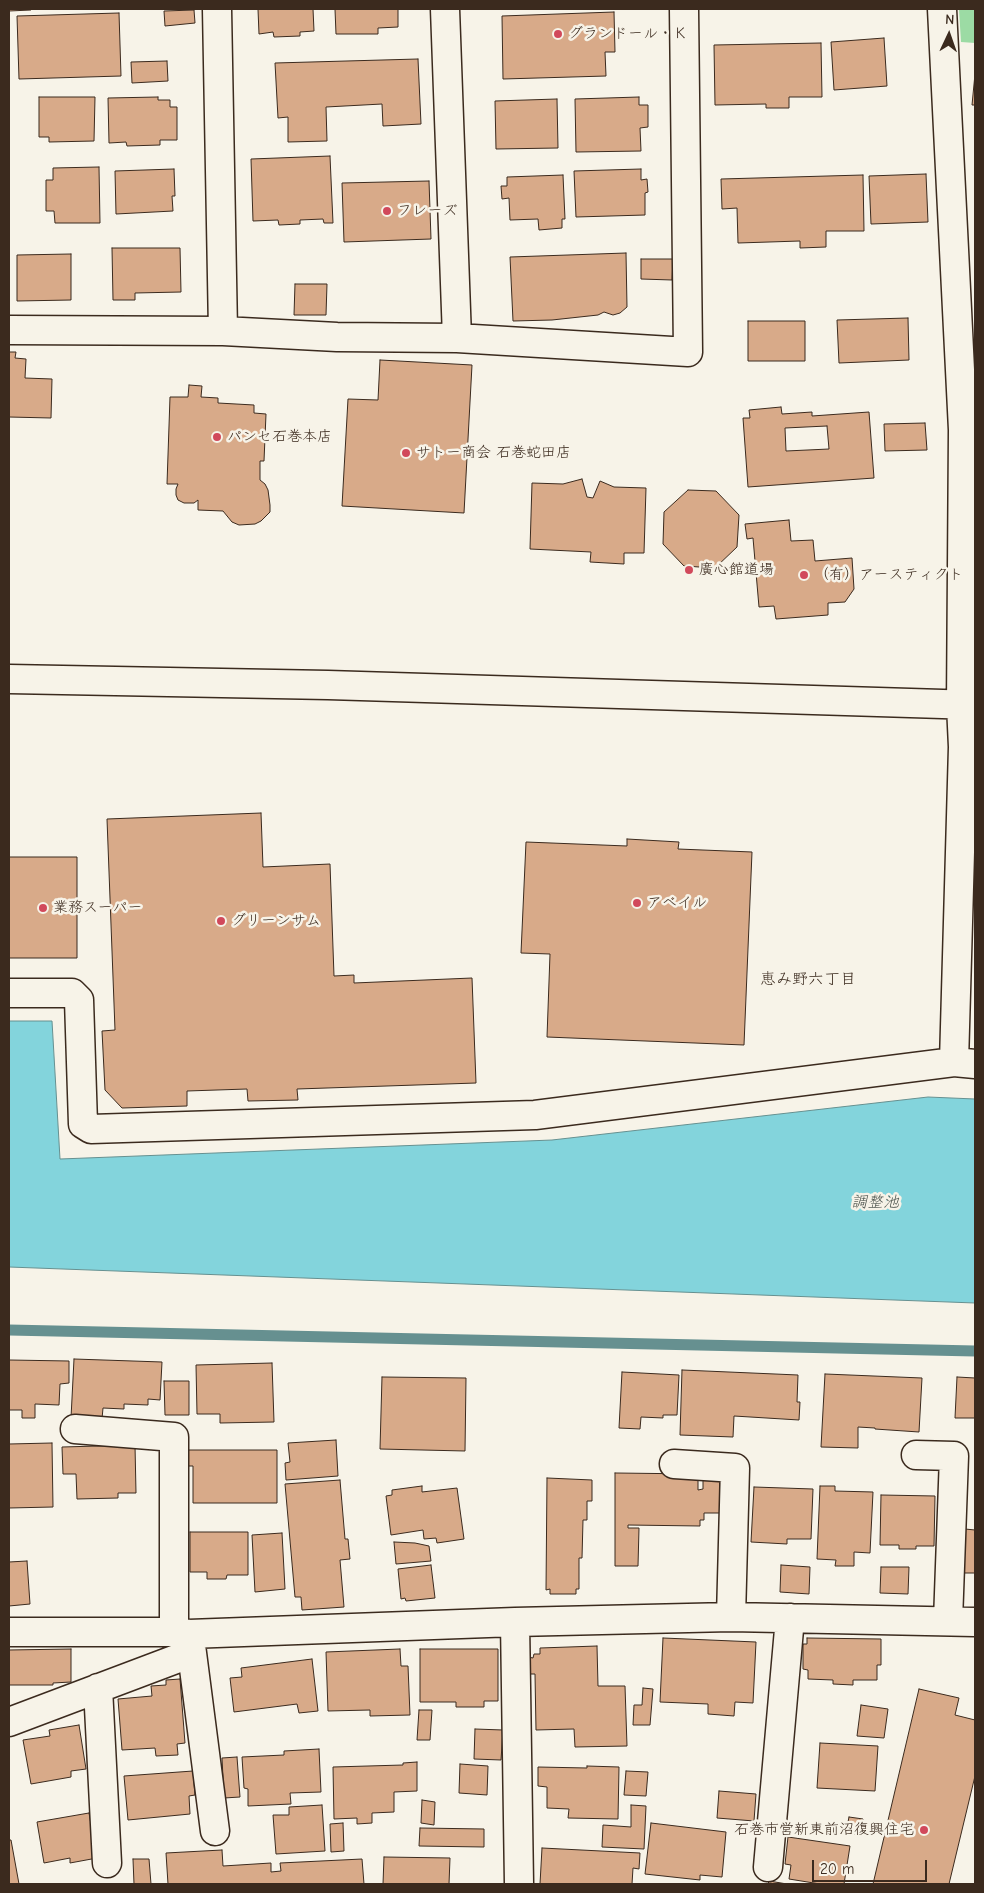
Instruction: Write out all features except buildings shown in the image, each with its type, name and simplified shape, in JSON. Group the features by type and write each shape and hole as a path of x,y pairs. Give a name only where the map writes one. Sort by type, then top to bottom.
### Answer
{"street":[{"path":"217,9 224,331"},
{"path":"445,9 457,338"},
{"path":"9,330 224,331 337,337 457,338 688,352 684,9"},
{"path":"9,993 72,994 79,1000 83,1124 91,1129 535,1115 965,1063 963,747 968,705 969,430 942,9"},
{"path":"9,679 338,685 968,705"},
{"path":"76,1429 174,1437 185,1640 215,1831"},
{"path":"916,1455 954,1456 948,1621"},
{"path":"674,1464 736,1468 731,1617"},
{"path":"9,1632 185,1640 515,1622 731,1617 975,1622"},
{"path":"768,1867 790,1618"},
{"path":"515,1622 519,1884"},
{"path":"9,1722 98,1688 185,1640"},
{"path":"98,1688 107,1863"}],"green space":[{"path":"959,9 975,9 975,43 961,42"}],"water":[{"name":"調整池","path":"9,1021 52,1021 60,1159 552,1140 928,1097 975,1099 975,1303 9,1267"}],"waterway":[{"path":"9,1330 975,1351"}],"place":[{"name":"グランドール・Ｋ","path":"558,34"},
{"name":"フレーズ","path":"387,211"},
{"name":"パンセ石巻本店","path":"217,437"},
{"name":"サトー商会 石巻蛇田店","path":"406,453"},
{"name":"廣心館道場","path":"689,570"},
{"name":"（有）アースティクト","path":"804,575"},
{"name":"アベイル","path":"637,903"},
{"name":"業務スーパー","path":"43,908"},
{"name":"グリーンサム","path":"221,921"},
{"name":"石巻市営新東前沼復興住宅","path":"924,1830"}],"district":[{"name":"恵み野六丁目","path":"808,979"}]}
